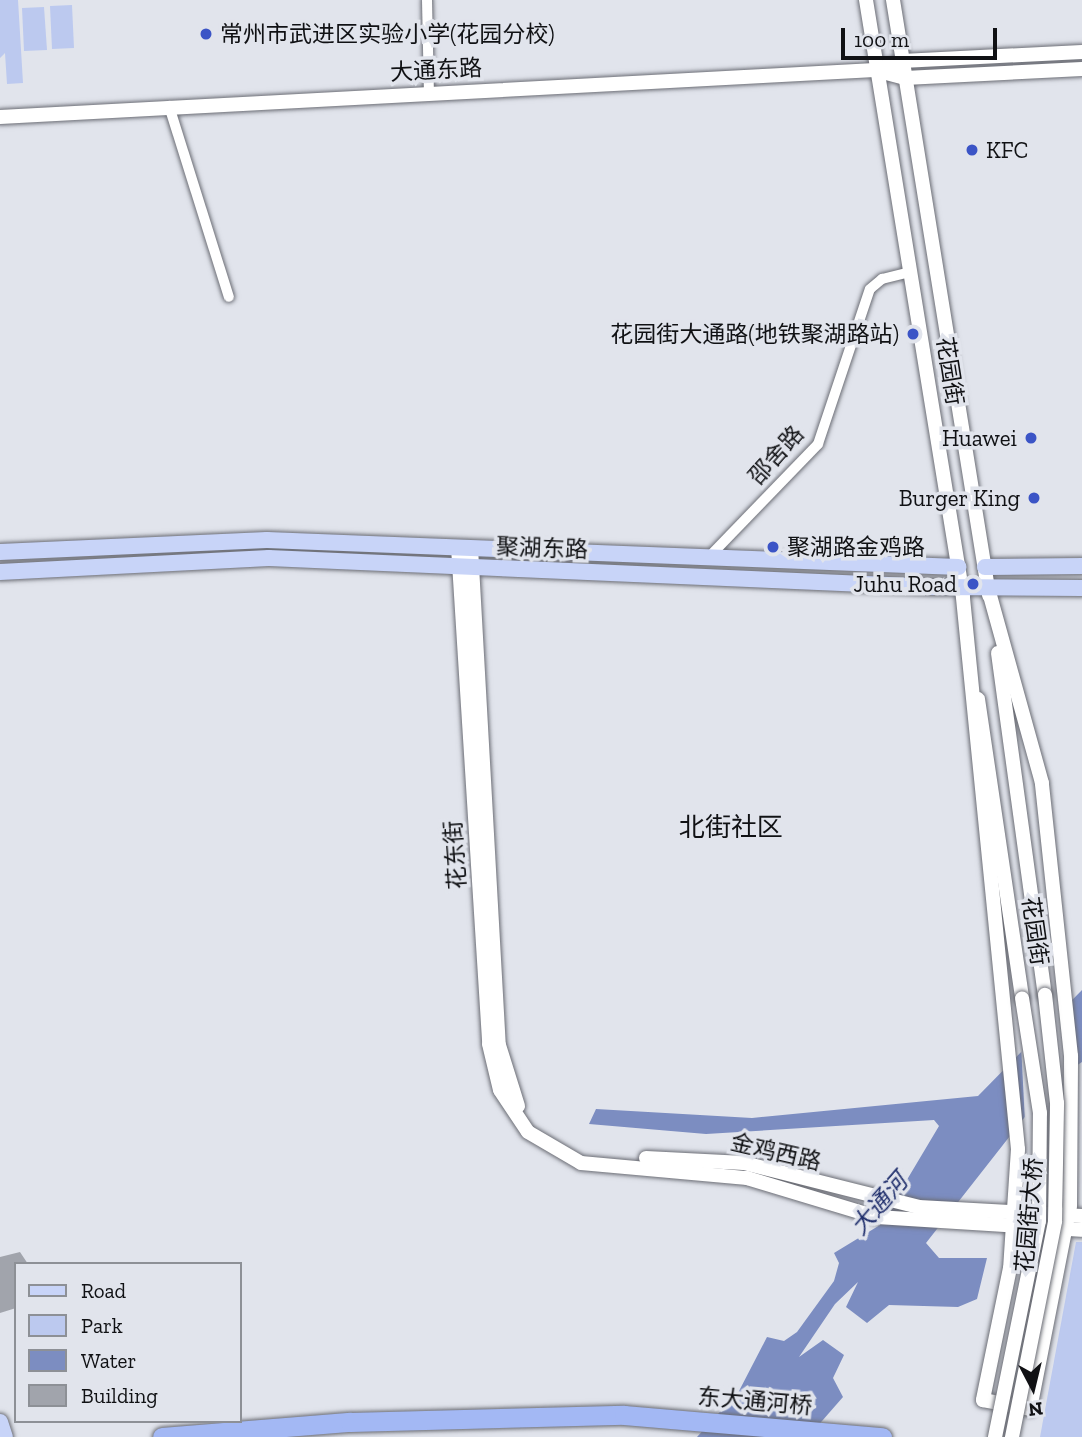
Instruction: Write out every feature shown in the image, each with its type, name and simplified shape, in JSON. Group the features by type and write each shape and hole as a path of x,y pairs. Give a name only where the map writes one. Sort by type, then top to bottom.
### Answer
{"highway":[{"name":"东大通河桥","path":"162,1437 349,1422 624,1415 882,1437"}],"main road":[{"name":"花园街","path":"866,0 875,70 962,588 1022,998"},
{"name":"花园街","path":"893,0 985,567 1045,995"},
{"name":"大通东路","path":"0,117 875,70 902,61 1082,52"},
{"name":"大通东路","path":"875,70 905,78 1082,69"},
{"name":"聚湖东路","path":"0,552 267,540 958,567 1082,566"},
{"name":"花东街","path":"464,548 489,1044 510,1111 544,1139"},
{"name":"聚湖东路","path":"0,572 269,558 962,588 1082,588"},
{"path":"962,588 976,773 1010,1054 1018,1149 1015,1221 983,1400 1030,1409 1072,1220 1072,1074 1066,988 1042,783 988,588"},
{"name":"花园街大桥","path":"1013,1437 1055,1221 1057,1103 1045,995"},
{"name":"花园街大桥","path":"995,1437 1039,1221 1040,1113 1022,998"},
{"name":"金鸡西路","path":"544,1139 574,1152 744,1163 881,1201 956,1210 1015,1221"},
{"name":"金鸡西路","path":"544,1139 581,1163 747,1178 876,1217 947,1225 1015,1221"},
{"path":"1015,1221 1072,1220 1082,1230"},
{"path":"0,1422 5,1437"}],"street":[{"path":"427,0 429,93"},
{"path":"169,106 229,297"},
{"name":"邵舍路","path":"709,557 818,444 870,289 882,279 911,272"}],"green space":[{"path":"0,0 18,0 23,83 7,84 5,53 0,58"},
{"path":"72,5 74,48 52,49 50,6"},
{"path":"44,7 47,50 24,51 22,8"},
{"path":"1076,1242 1082,1242 1082,1437 1040,1437"}],"water":[{"path":"1082,990 1082,1062 1053,1081 926,1243 939,1258 987,1258 977,1299 958,1307 889,1305 867,1323 846,1307 858,1282 835,1304 799,1357 823,1340 844,1355 833,1378 843,1397 808,1437 697,1437 739,1391 767,1337 784,1341 797,1332 834,1281 839,1263 834,1253 880,1225 939,1126 934,1120 706,1134 589,1124 596,1109 752,1118 978,1096"}],"pier":[{"path":"1067,999 1072,1073 1025,1123 1021,1044"}],"building":[{"path":"20,1252 27,1262 14,1262 14,1309 0,1313 0,1257"}],"place":[{"name":"常州市武进区实验小学(花园分校)","path":"206,34"},
{"name":"KFC","path":"972,150"},
{"name":"花园街大通路(地铁聚湖路站)","path":"913,334"},
{"name":"Huawei","path":"1031,438"},
{"name":"Burger King","path":"1034,498"},
{"name":"聚湖路金鸡路","path":"773,547"},
{"name":"Juhu Road","path":"973,584"}],"district":[{"name":"北街社区","path":"731,828"}],"water label":[{"name":"大通河","path":"879,1204"}]}
